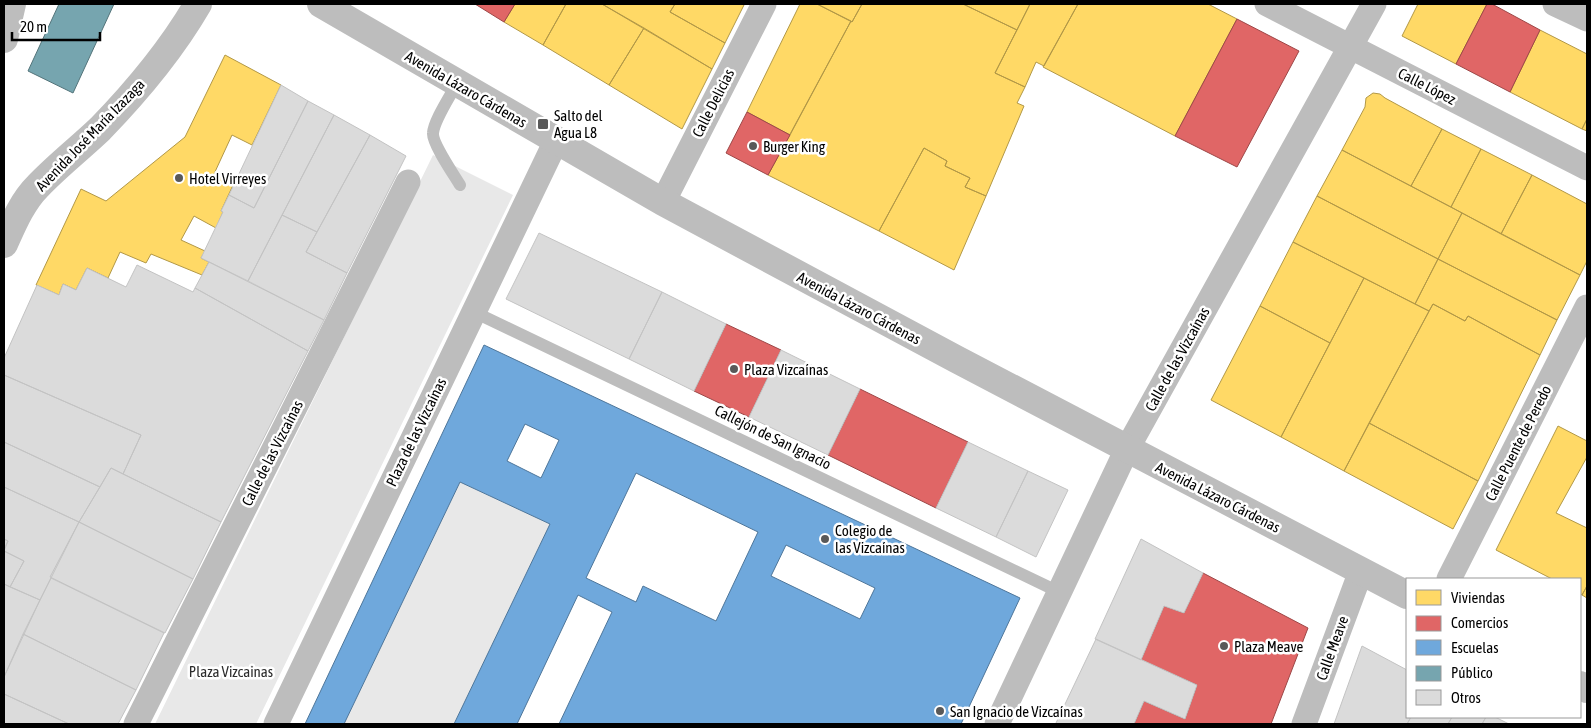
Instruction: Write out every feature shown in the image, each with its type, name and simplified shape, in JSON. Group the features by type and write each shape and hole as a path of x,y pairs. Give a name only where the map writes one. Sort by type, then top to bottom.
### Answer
{"main road":[{"path":"4,39 12,4"},
{"name":"Avenida José María Izazaga","path":"4,244 20,210 37,187 100,128 147,76 188,21 198,4"},
{"name":"Avenida Lázaro Cárdenas","path":"321,4 663,202 956,360 1406,594"}],"street":[{"name":"Calle Delicias","path":"663,202 764,4"},
{"name":"Calle López","path":"1267,4 1587,168"},
{"name":"Calle de las Vizcaínas","path":"997,724 1127,449 1374,4"},
{"path":"1555,4 1587,19"},
{"name":"Plaza de las Vizcaínas","path":"276,724 556,141"},
{"name":"Calle de las Vizcaínas","path":"136,724 408,182"},
{"name":"Calle Puente de Peredo","path":"1450,578 1587,307"},
{"name":"Calle Meave","path":"1304,724 1361,571"}],"lane":[{"path":"457,83 434,126 432,135 460,185"},
{"name":"Callejón de San Ignacio","path":"474,312 1059,592"}],"green space":[{"name":"Plaza Vizcainas","path":"433,155 513,195 256,724 155,724"},
{"path":"460,482 550,524 454,724 344,724"}],"building: Viviendas":[{"path":"515,4 566,4 543,45 504,22"},
{"path":"566,4 602,4 644,28 609,85 543,45"},
{"path":"602,4 675,4 670,12 725,43 712,69"},
{"path":"675,4 744,5 725,43 670,12"},
{"path":"800,4 817,4 851,21 790,135 747,112"},
{"path":"817,4 862,4 852,22"},
{"path":"862,4 963,4 1017,30 995,73 1025,87 1017,103 1024,106 986,196 965,187 970,178 945,166 947,161 924,148 879,231 768,175"},
{"path":"963,4 1030,4 1017,30"},
{"path":"1030,4 1078,4 1044,66 1036,62 1025,87 995,73"},
{"path":"1078,4 1208,4 1237,19 1175,136 1043,67"},
{"path":"1418,4 1487,4 1456,64 1402,36"},
{"path":"644,28 712,69 682,129 609,85"},
{"path":"1540,30 1587,54 1587,119 1582,129 1510,92"},
{"name":"Hotel Virreyes","path":"225,55 281,85 252,145 232,135 214,174 234,183 221,211 223,212 216,228 194,216 181,240 205,251 201,258 209,262 202,275 151,254 146,263 120,252 108,278 87,268 76,290 63,284 59,295 36,285 81,189 106,201 185,137"},
{"path":"1373,93 1380,94 1442,129 1411,186 1342,150 1365,107 1366,98"},
{"path":"1587,119 1587,131 1582,129"},
{"path":"1442,129 1481,149 1451,207 1411,186"},
{"path":"924,148 947,161 945,166 970,178 965,187 986,196 954,270 879,231"},
{"path":"1481,149 1532,175 1501,234 1451,207"},
{"path":"1342,150 1462,213 1438,259 1317,196"},
{"path":"1532,175 1587,204 1587,261 1580,275 1501,234"},
{"path":"1317,196 1438,259 1415,304 1293,242"},
{"path":"1462,213 1580,275 1557,320 1438,259"},
{"path":"1293,242 1364,278 1330,343 1260,306"},
{"path":"1438,259 1557,320 1540,355 1468,316 1465,321 1433,304 1429,311 1415,304"},
{"path":"1364,278 1429,311 1344,471 1281,437"},
{"path":"1433,304 1465,321 1468,316 1540,355 1478,481 1369,423"},
{"path":"1260,306 1330,343 1281,437 1211,400"},
{"path":"1369,423 1478,481 1453,529 1344,471"},
{"path":"1558,426 1587,441 1587,457 1556,513 1587,528 1587,586 1582,595 1581,578 1550,578 1496,550"},
{"path":"1587,586 1587,598 1582,595"}],"building: Comercios":[{"path":"475,4 515,4 504,22"},
{"path":"1487,4 1492,4 1540,30 1510,92 1456,64"},
{"path":"1237,19 1299,51 1237,167 1175,136"},
{"path":"747,112 790,135 768,175 726,153"},
{"path":"726,324 781,350 749,417 694,391"},
{"path":"860,389 968,442 936,508 828,455"},
{"name":"Plaza Meave","path":"1203,573 1308,628 1271,724 1134,724 1144,701 1185,719 1197,685 1141,660 1164,606 1184,613"}],"building: Escuelas":[{"name":"Colegio de las Vizcaínas","path":"484,345 1020,598 961,724 559,724 612,612 578,595 517,724 454,724 550,524 460,482 344,724 305,724","holes":["525,424 559,440 541,478 507,461","636,473 758,532 716,621 643,586 636,602 586,578","786,545 875,588 860,619 771,576"]}],"building: Público":[{"path":"59,4 114,4 73,93 28,71"}],"building: Otros":[{"path":"281,85 308,101 254,208 229,195"},
{"path":"308,101 334,115 248,281 201,258 229,195 254,208"},
{"path":"334,115 370,135 317,232 282,215"},
{"path":"370,135 406,156 347,273 306,252"},
{"path":"282,215 317,232 306,252 347,273 324,320 248,281"},
{"path":"539,233 662,292 629,359 506,299"},
{"path":"209,262 324,320 308,351 195,288"},
{"path":"137,265 193,292 195,288 308,351 221,522 123,474 141,435 4,375 4,358 37,285 59,295 63,284 76,290 87,268 126,287"},
{"path":"662,292 726,324 694,391 629,359"},
{"path":"781,350 860,389 828,455 749,417"},
{"path":"4,375 141,435 123,474 111,468 100,487 4,442"},
{"path":"4,442 100,487 79,522 4,487"},
{"path":"968,442 1028,471 996,537 936,508"},
{"path":"111,468 221,522 193,579 79,522"},
{"path":"1028,471 1068,490 1036,557 996,537"},
{"path":"4,487 79,522 40,600 10,587 24,561 4,551 8,541 4,539"},
{"path":"79,522 193,579 165,633 50,577"},
{"path":"4,539 8,541 4,549"},
{"path":"1141,539 1203,573 1184,613 1164,606 1141,660 1095,639"},
{"path":"4,551 24,561 10,587 4,584"},
{"path":"51,578 164,633 136,690 23,634"},
{"path":"4,584 40,600 4,677"},
{"path":"23,634 136,690 118,724 69,724 4,694 4,677"},
{"path":"1096,639 1197,685 1185,719 1144,701 1134,724 1056,723"},
{"path":"1362,646 1406,669 1406,718 1410,718 1407,724 1334,724"},
{"path":"4,694 69,724 4,724"},
{"path":"1410,718 1451,718 1448,724 1407,724"},
{"path":"1451,718 1485,718 1482,724 1448,724"},
{"path":"1485,718 1497,718 1509,724 1482,724"}],"place":[{"name":"Salto del Agua L8","path":"543,124"},
{"name":"Burger King","path":"753,146"},
{"name":"Hotel Virreyes","path":"179,178"},
{"name":"Plaza Vizcaínas","path":"734,369"},
{"name":"Colegio de las Vizcaínas","path":"825,539"},
{"name":"Plaza Meave","path":"1224,646"},
{"name":"San Ignacio de Vizcaínas","path":"940,711"}]}
